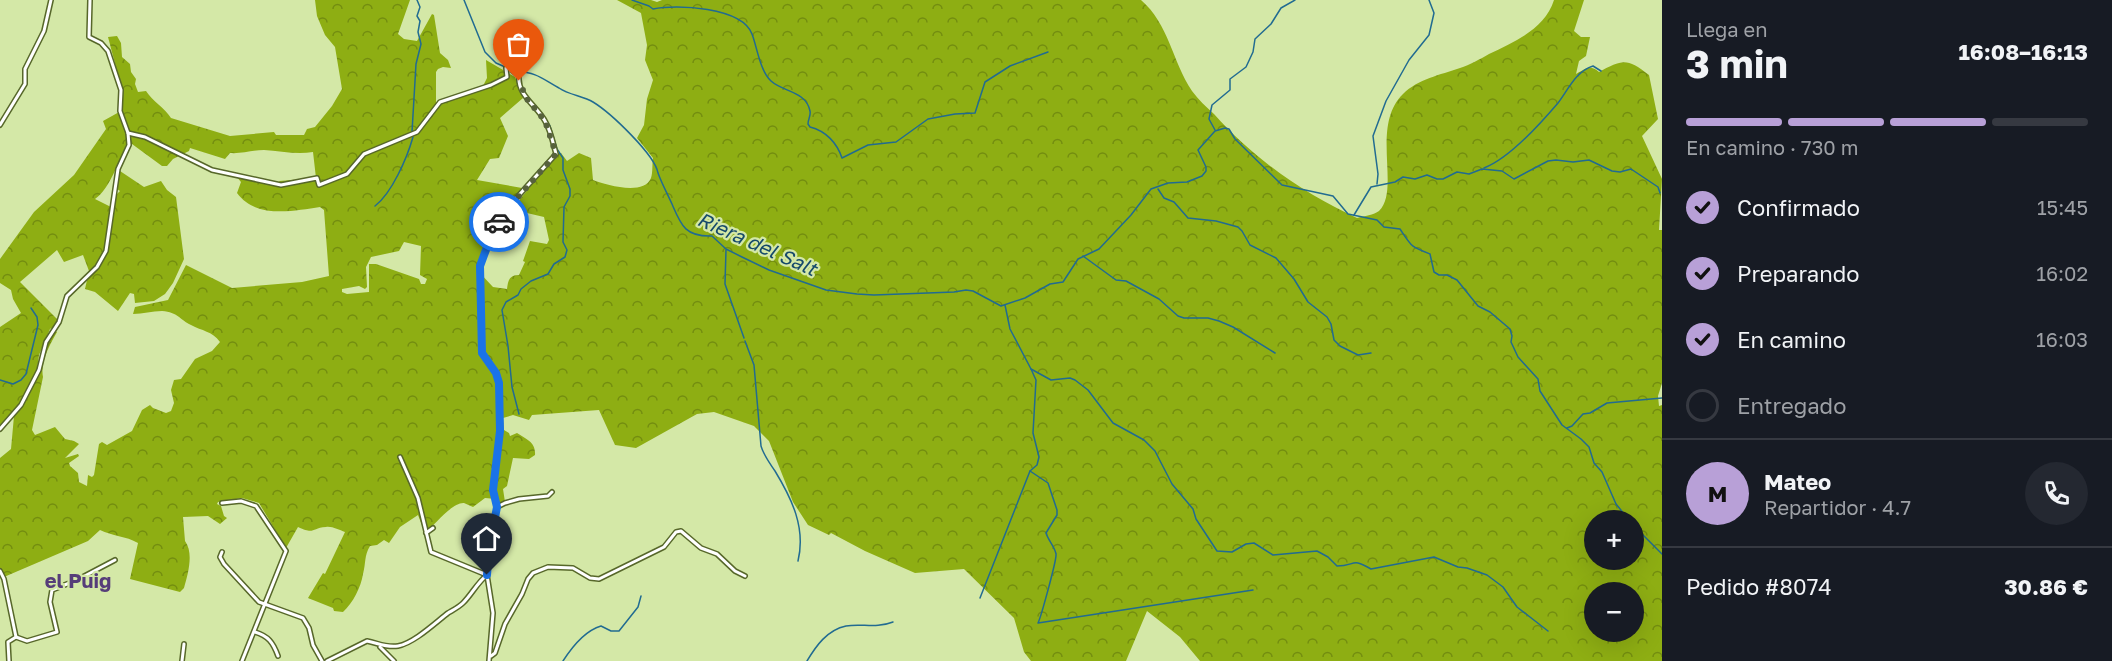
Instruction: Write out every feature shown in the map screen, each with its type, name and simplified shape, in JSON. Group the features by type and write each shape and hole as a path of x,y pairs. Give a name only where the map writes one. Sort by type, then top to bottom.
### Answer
{"street":[{"path":"0,125 25,84 25,69 44,31 51,0"},
{"path":"0,429 21,405 39,370 46,342 59,322 67,296 97,267 106,251 118,169 129,145 128,133 120,111 121,90 108,51 101,43 89,37 90,0"},
{"path":"128,133 145,137 212,170 281,185 317,178 319,185 347,174 364,154 417,132 440,102 491,85 507,77 506,68"},
{"path":"490,659 493,613 487,575 489,549 497,507 493,490 500,431 499,383 496,373 482,353 480,266 493,231 512,204 556,154 545,121 527,99 519,84 519,76 513,71"},
{"path":"400,457 418,498 431,552 487,575"},
{"path":"497,507 505,502 553,494"},
{"path":"222,503 241,501 256,506 286,551 242,661"},
{"path":"426,533 434,528"},
{"path":"490,659 495,653 505,624 528,579 533,573 542,569 573,568 590,579 603,578 664,547 678,531 684,532 701,548 717,554 735,571 745,576"},
{"path":"222,552 220,557 224,564 250,594 265,605 303,618 322,661"},
{"path":"16,637 27,641 57,632 50,602 52,590 77,580 114,560"},
{"path":"0,571 16,637"},
{"path":"379,646 400,646 436,625 462,605 487,575"},
{"path":"255,632 262,634 274,644 278,656"},
{"path":"9,661 8,642 16,637"},
{"path":"327,661 362,642 370,641 379,646 394,661"},
{"path":"182,661 184,644"}],"green space":[{"path":"315,0 410,0 398,34 404,39 417,41 432,14 434,15 440,53 448,60 451,68 443,67 436,72 436,103 483,86 487,78 486,60 515,77 523,98 500,118 508,136 499,158 490,159 477,180 522,188 490,231 478,271 493,287 507,289 510,279 519,275 530,241 547,244 549,240 544,217 513,208 557,153 561,153 567,161 579,153 591,158 593,180 607,184 624,188 641,187 651,178 653,158 637,138 644,125 647,99 653,80 645,60 647,45 641,13 617,0 657,2 662,0 1141,0 1158,20 1185,79 1202,103 1245,145 1280,174 1318,198 1357,218 1379,211 1385,201 1388,123 1393,107 1403,94 1422,81 1467,65 1528,33 1544,19 1554,0 1584,0 1574,31 1581,37 1590,37 1586,56 1579,61 1576,74 1585,69 1590,68 1599,72 1620,63 1630,63 1649,75 1658,119 1642,136 1662,179 1659,230 1662,230 1662,383 1658,396 1659,406 1662,405 1662,661 1200,661 1180,637 1147,611 1126,661 1031,661 1024,652 1014,618 964,569 915,573 831,533 829,535 808,525 793,502 769,441 754,426 714,412 697,414 636,448 615,445 599,410 532,415 529,420 513,415 503,418 504,430 510,436 517,433 530,441 535,451 535,455 529,459 513,458 507,486 503,489 505,502 499,505 496,499 485,498 473,507 464,503 459,504 449,510 425,533 418,515 400,527 389,543 384,540 377,545 370,546 358,589 343,612 334,611 333,608 308,598 323,573 325,574 345,532 331,527 310,531 298,527 286,548 259,503 242,498 218,502 217,504 221,506 227,518 220,524 208,516 183,517 185,541 190,557 186,582 180,592 130,579 138,543 100,530 88,541 4,577 0,569 0,458 11,449 14,416 21,408 38,376 46,344 55,331 57,332 44,359 43,377 32,430 35,435 55,427 65,439 79,444 65,458 78,454 79,456 69,463 78,473 79,482 87,486 88,475 92,477 94,475 99,444 102,442 107,445 132,431 142,410 150,405 166,413 171,411 174,403 171,390 174,380 181,379 195,359 212,351 220,342 210,333 172,313 162,311 133,314 135,307 168,300 186,265 232,288 302,282 329,276 324,210 320,207 287,211 264,210 254,207 237,193 241,182 236,176 240,174 281,184 279,181 316,178 313,152 260,150 230,153 225,159 190,148 189,151 173,159 167,166 162,166 132,144 126,145 105,189 95,199 113,208 116,195 120,191 117,189 120,171 144,187 161,181 176,197 184,259 165,294 154,301 135,303 134,294 130,293 118,311 95,292 85,289 89,271 83,255 64,262 57,250 20,282 58,320 50,329 39,355 37,370 20,404 0,425 0,327 21,313 11,290 0,283 0,259 34,212 74,175 106,129 103,121 121,111 122,90 108,37 117,36 121,43 122,57 130,64 138,92 146,91 171,118 230,136 274,132 276,135 304,135 307,129 315,127 342,89 335,47 325,35 317,16","holes":["404,242 421,246 420,275 427,279 425,284 421,284 419,279 376,264 369,264 369,292 347,294 342,292 342,289 359,286 365,289 367,287 366,267 371,257 399,251"]}],"waterway":[{"path":"412,132 416,64 421,44 418,32 420,21 417,16 420,7 417,0"},
{"name":"Riera del Salt","path":"464,0 485,52 496,63 512,70"},
{"path":"632,0 653,9 677,7 722,13 746,25 752,34 767,77 776,85 804,99 810,111 808,124 830,138 842,158 868,145 896,142 928,119 975,113 985,82 1010,66 1048,52"},
{"path":"1215,130 1209,119 1212,105 1230,90 1230,79 1246,67 1253,52 1255,39 1271,24 1281,8 1295,0"},
{"path":"1377,184 1378,174 1373,136 1386,101 1409,60 1429,35 1434,13 1429,0"},
{"path":"1484,168 1503,157 1524,140 1558,103 1582,72 1593,66 1601,71"},
{"path":"516,71 535,75 563,90 589,100 601,107 621,125 655,165 681,224 690,232 712,236 726,249 769,270 826,290 874,295 966,290 973,291 1001,306 1025,298 1050,284 1063,282 1078,259 1099,249 1131,215 1151,189 1168,183 1187,182 1202,176 1206,167 1198,150 1215,131 1229,129 1235,139 1282,185 1333,196 1348,214 1377,220 1384,227 1400,229 1412,245 1430,254 1434,272 1457,280 1478,306 1490,312 1510,329 1511,342 1518,357 1538,379 1540,391 1562,425 1589,447 1594,463 1602,472 1621,510"},
{"path":"519,414 512,387 502,310 506,302 518,295 521,289 531,281 548,274 554,264 565,257 567,250 563,242 564,207 570,196 570,189 563,170 563,158 557,149 550,126 539,110"},
{"path":"375,206 393,184 413,137"},
{"path":"1354,215 1371,187 1395,182 1403,177 1415,179 1427,175 1443,179 1457,172 1469,174 1482,169 1502,171 1514,179 1548,161 1556,160 1573,162 1589,160 1612,171 1620,172 1631,169 1658,187 1660,193"},
{"path":"1158,189 1164,198 1174,202 1188,218 1216,221 1238,227 1250,245 1276,258 1294,279 1308,302 1327,317 1334,340 1340,346 1358,355 1371,353"},
{"path":"726,250 725,284 744,338"},
{"path":"1083,256 1116,280 1126,281 1159,299 1178,316 1219,321 1275,353"},
{"path":"1005,305 1010,329 1031,369 1051,380 1070,378 1075,380 1088,390 1113,423 1144,440 1155,451 1172,484 1193,509 1196,519 1217,551 1232,552 1246,544 1254,543 1273,555 1317,551 1337,566 1356,563 1371,569 1434,557 1487,575 1503,587 1517,607 1548,631"},
{"path":"0,380 13,384 26,374 38,325 37,317 31,308"},
{"path":"745,341 754,365 761,446 787,492 799,525 798,561"},
{"path":"1031,369 1036,380 1033,433 1039,457 1037,465 1030,471 1048,483 1057,510 1057,515 1046,533 1056,558 1038,623 1253,590"},
{"path":"1567,428 1583,414 1590,413 1607,403 1662,398"},
{"path":"980,598 1030,471"},
{"path":"1644,536 1662,554"},
{"path":"563,661 579,640 595,628 601,626 611,631 619,631 638,607 641,596"},
{"path":"807,661 823,639 839,628 893,622"}],"way so far":[{"path":"499,222 556,154 545,121 527,99 519,81"}],"district":[{"name":"el Puig","path":"78,581"}],"route":[{"path":"487,575 489,549 497,507 493,490 496,449 500,431 499,383 496,373 482,353 480,342 480,266 493,231 499,222"}]}
